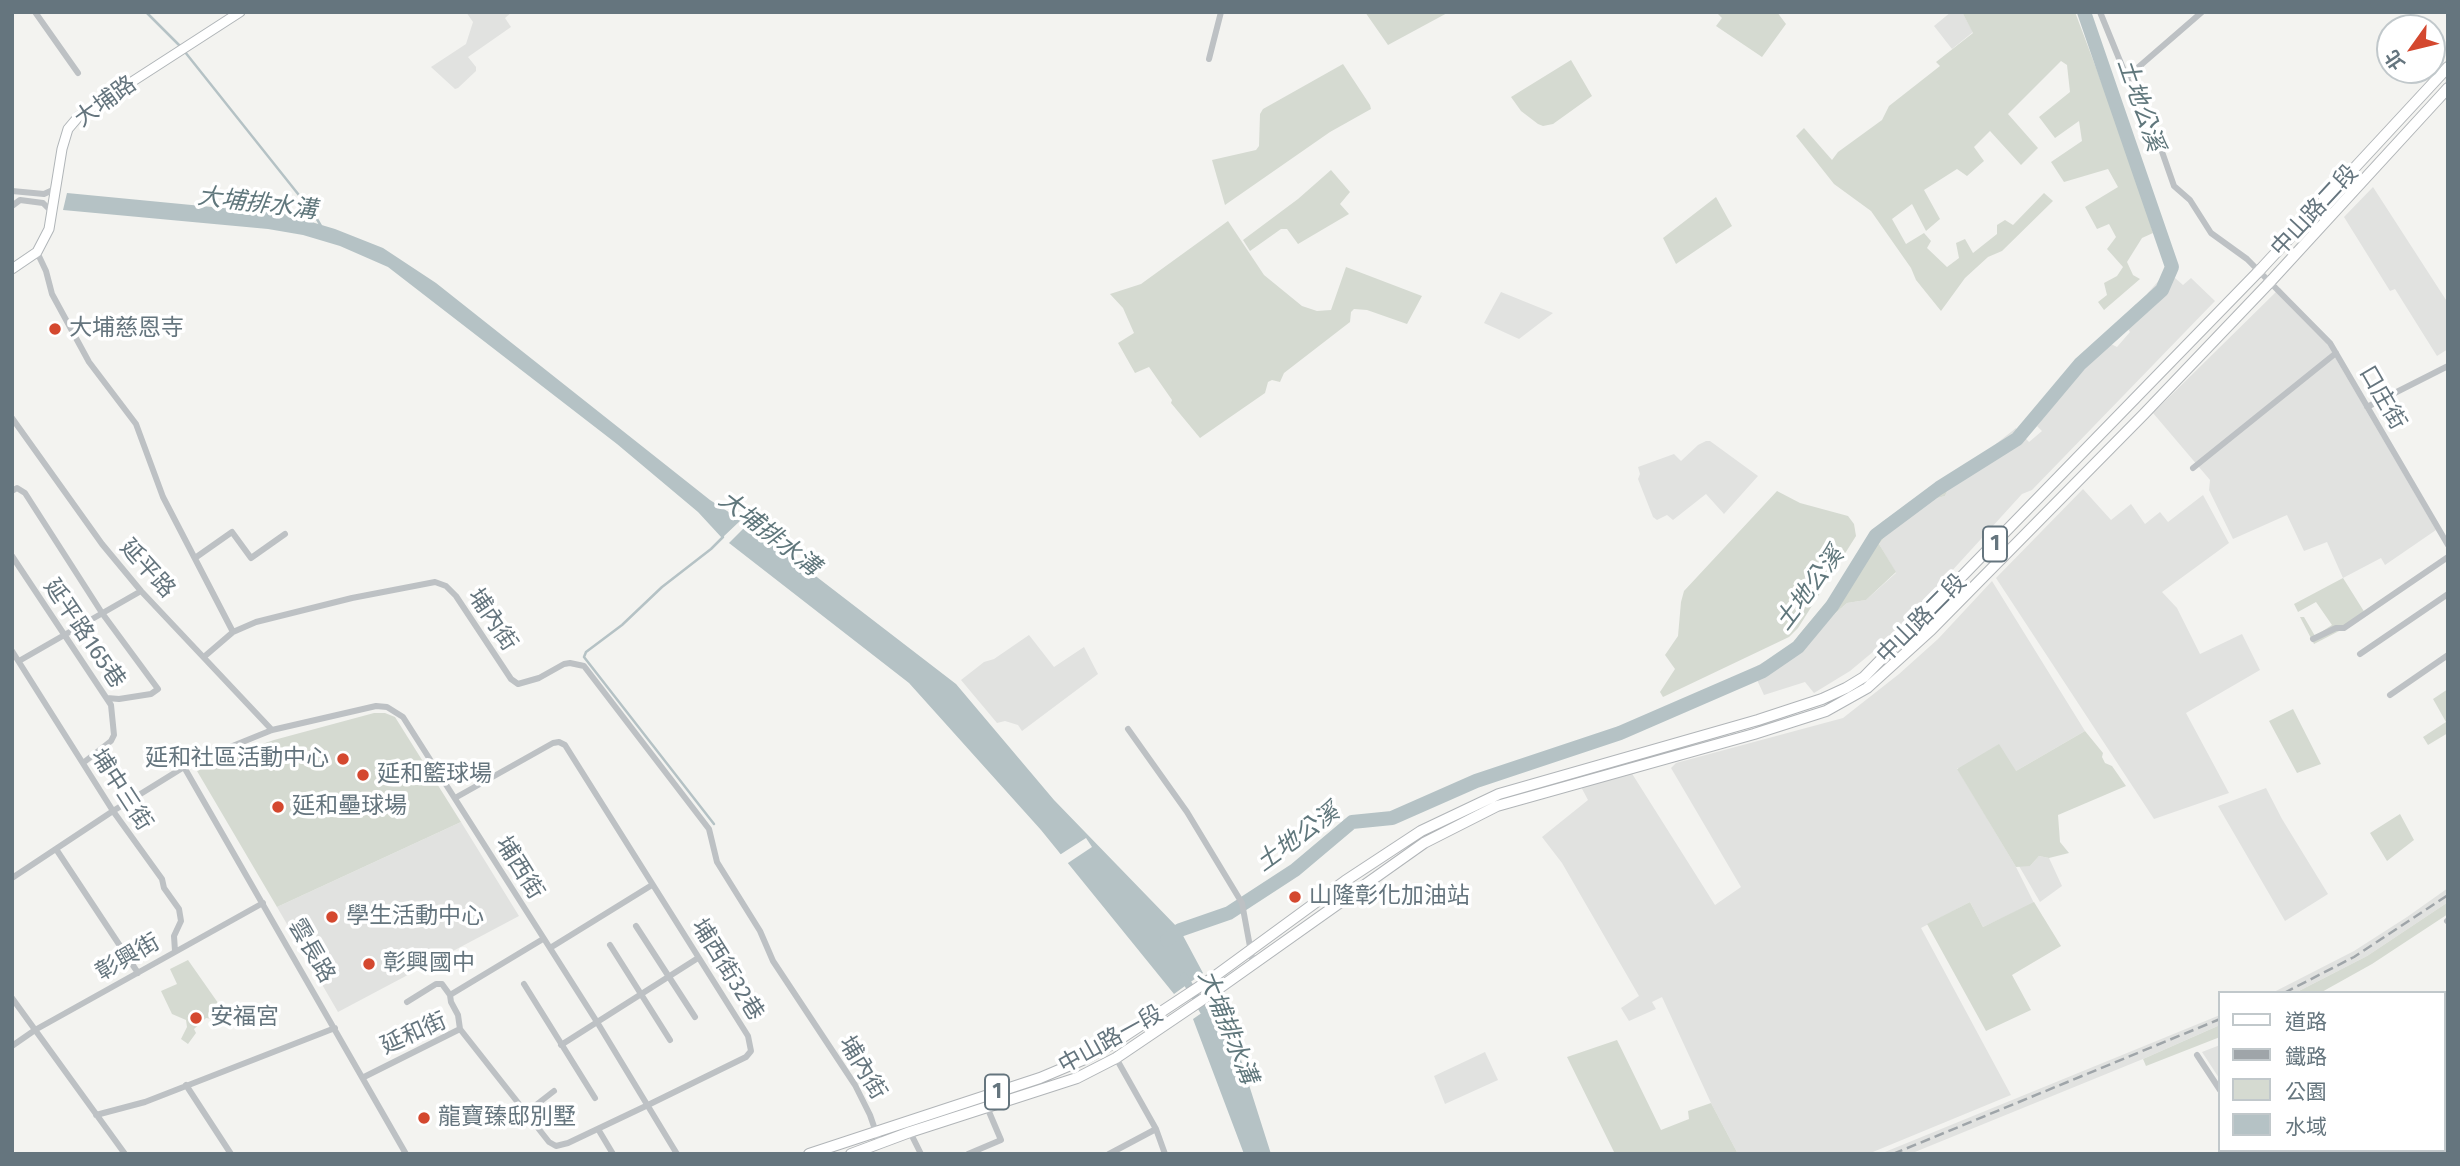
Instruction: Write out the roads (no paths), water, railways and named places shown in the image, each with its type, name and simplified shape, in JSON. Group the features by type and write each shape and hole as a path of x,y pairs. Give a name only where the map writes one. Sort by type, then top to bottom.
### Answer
{"main road":[{"name":"大埔路","path":"37,253 49,229 62,149 68,130 79,116 240,12"},
{"name":"中山路二段","path":"1250,950 1420,831 1499,794 1758,720 1846,688 1864,677 2259,271 2448,67"},
{"name":"中山路二段","path":"1253,963 1424,843 1497,806 1754,734 1835,706 1879,679 1931,630 2144,414 2270,282 2448,88"},
{"path":"12,269 37,253"},
{"path":"2028,530 2030,508"},
{"name":"中山路一段","path":"809,1154 1062,1069 1114,1043 1250,950"},
{"name":"中山路一段","path":"851,1154 1077,1078 1116,1058 1253,963"}],"street":[{"path":"35,12 78,74"},
{"path":"1209,59 1221,12"},
{"name":"口庄街","path":"2100,12 2160,146 2174,186 2190,200 2211,233 2247,259 2307,317 2336,353 2448,545"},
{"path":"2127,77 2202,12"},
{"path":"12,191 44,194 57,188"},
{"path":"12,206 20,200 43,203 52,212"},
{"path":"37,253 46,271 51,294 89,362 136,424 163,497 233,632 205,656"},
{"path":"2193,468 2336,353"},
{"path":"2367,407 2448,366"},
{"name":"延平路","path":"12,418 102,544 141,591 272,730"},
{"path":"12,491 17,488 25,493 102,613 158,689 151,694 107,698"},
{"path":"195,558 232,532 251,558 285,534"},
{"name":"延平路165巷","path":"12,556 111,705 114,736 83,764"},
{"path":"2314,639 2336,628 2344,628 2448,557"},
{"name":"埔內街","path":"233,632 256,622 364,595 435,582 446,586 456,596 511,679 518,684 539,678 564,664 584,666 709,829 714,853 723,873 760,931 773,961 855,1085 870,1115 880,1144"},
{"path":"19,661 141,591"},
{"path":"2360,654 2448,594"},
{"name":"埔中三街","path":"12,651 113,811 162,879 164,888 179,909 181,921 174,936 175,951"},
{"path":"2390,695 2448,655"},
{"name":"埔西街","path":"13,875 184,767 272,730 376,706 387,707 403,717 677,1154"},
{"path":"1128,729 1187,812 1242,903 1253,963"},
{"name":"埔西街32巷","path":"455,798 553,743 561,743 565,745 607,811 748,1036 751,1051 746,1057 648,1105"},
{"name":"雲長路","path":"184,767 406,1154"},
{"path":"56,849 138,973"},
{"path":"550,948 652,885"},
{"name":"彰興街","path":"12,1046 35,1030 263,903"},
{"path":"636,926 695,1017"},
{"path":"450,995 543,939"},
{"path":"610,945 670,1040"},
{"path":"561,1045 698,958"},
{"path":"407,1002 436,984 442,984 450,995 450,1002 460,1021 460,1029"},
{"path":"524,984 595,1098"},
{"path":"12,998 125,1154"},
{"path":"96,1115 145,1102 335,1028"},
{"name":"延和街","path":"364,1077 460,1029 549,1142 556,1146 568,1143 648,1105"},
{"path":"2197,1055 2218,1087"},
{"path":"1116,1058 1156,1129 1165,1154"},
{"path":"186,1085 231,1154"},
{"path":"527,1112 554,1091"},
{"path":"968,1154 1001,1140 988,1107"},
{"path":"598,1129 613,1154"},
{"path":"1109,1154 1156,1129"},
{"path":"910,1132 920,1154"}],"water":[{"path":"67,193 285,214 335,229 383,248 436,283 710,500 741,520 722,538 698,512 617,444 388,267 340,246 303,235 268,229 63,210"},
{"path":"748,524 956,684 1054,800 1180,930 1203,973 1174,994 1041,830 909,683 729,543"},
{"path":"1219,1001 1229,1022 1271,1154 1244,1154 1193,1019"}],"waterway":[{"path":"146,12 181,47"},
{"name":"土地公溪","path":"1167,940 1180,930 1229,913 1295,870 1352,822 1392,818 1476,781 1620,733 1763,671 1798,647 1832,606 1876,535 1939,488 2017,439 2080,364 2162,290 2172,267 2084,12"},
{"path":"185,52 321,226"},
{"path":"714,824 584,657 586,652 622,625 662,587 723,537"},
{"name":"大埔排水溝","path":"1184,977 1209,1020"}],"railway":[{"path":"2288,991 2354,957 2448,895"},
{"path":"1893,1154 2218,1020"}],"place":[{"name":"大埔慈恩寺","path":"55,329"},
{"name":"延和社區活動中心","path":"343,759"},
{"name":"延和籃球場","path":"363,775"},
{"name":"延和壘球場","path":"278,807"},
{"name":"山隆彰化加油站","path":"1295,897"},
{"name":"學生活動中心","path":"332,917"},
{"name":"彰興國中","path":"369,964"},
{"name":"安福宮","path":"196,1018"},
{"name":"龍寶臻邸別墅","path":"424,1118"}]}
